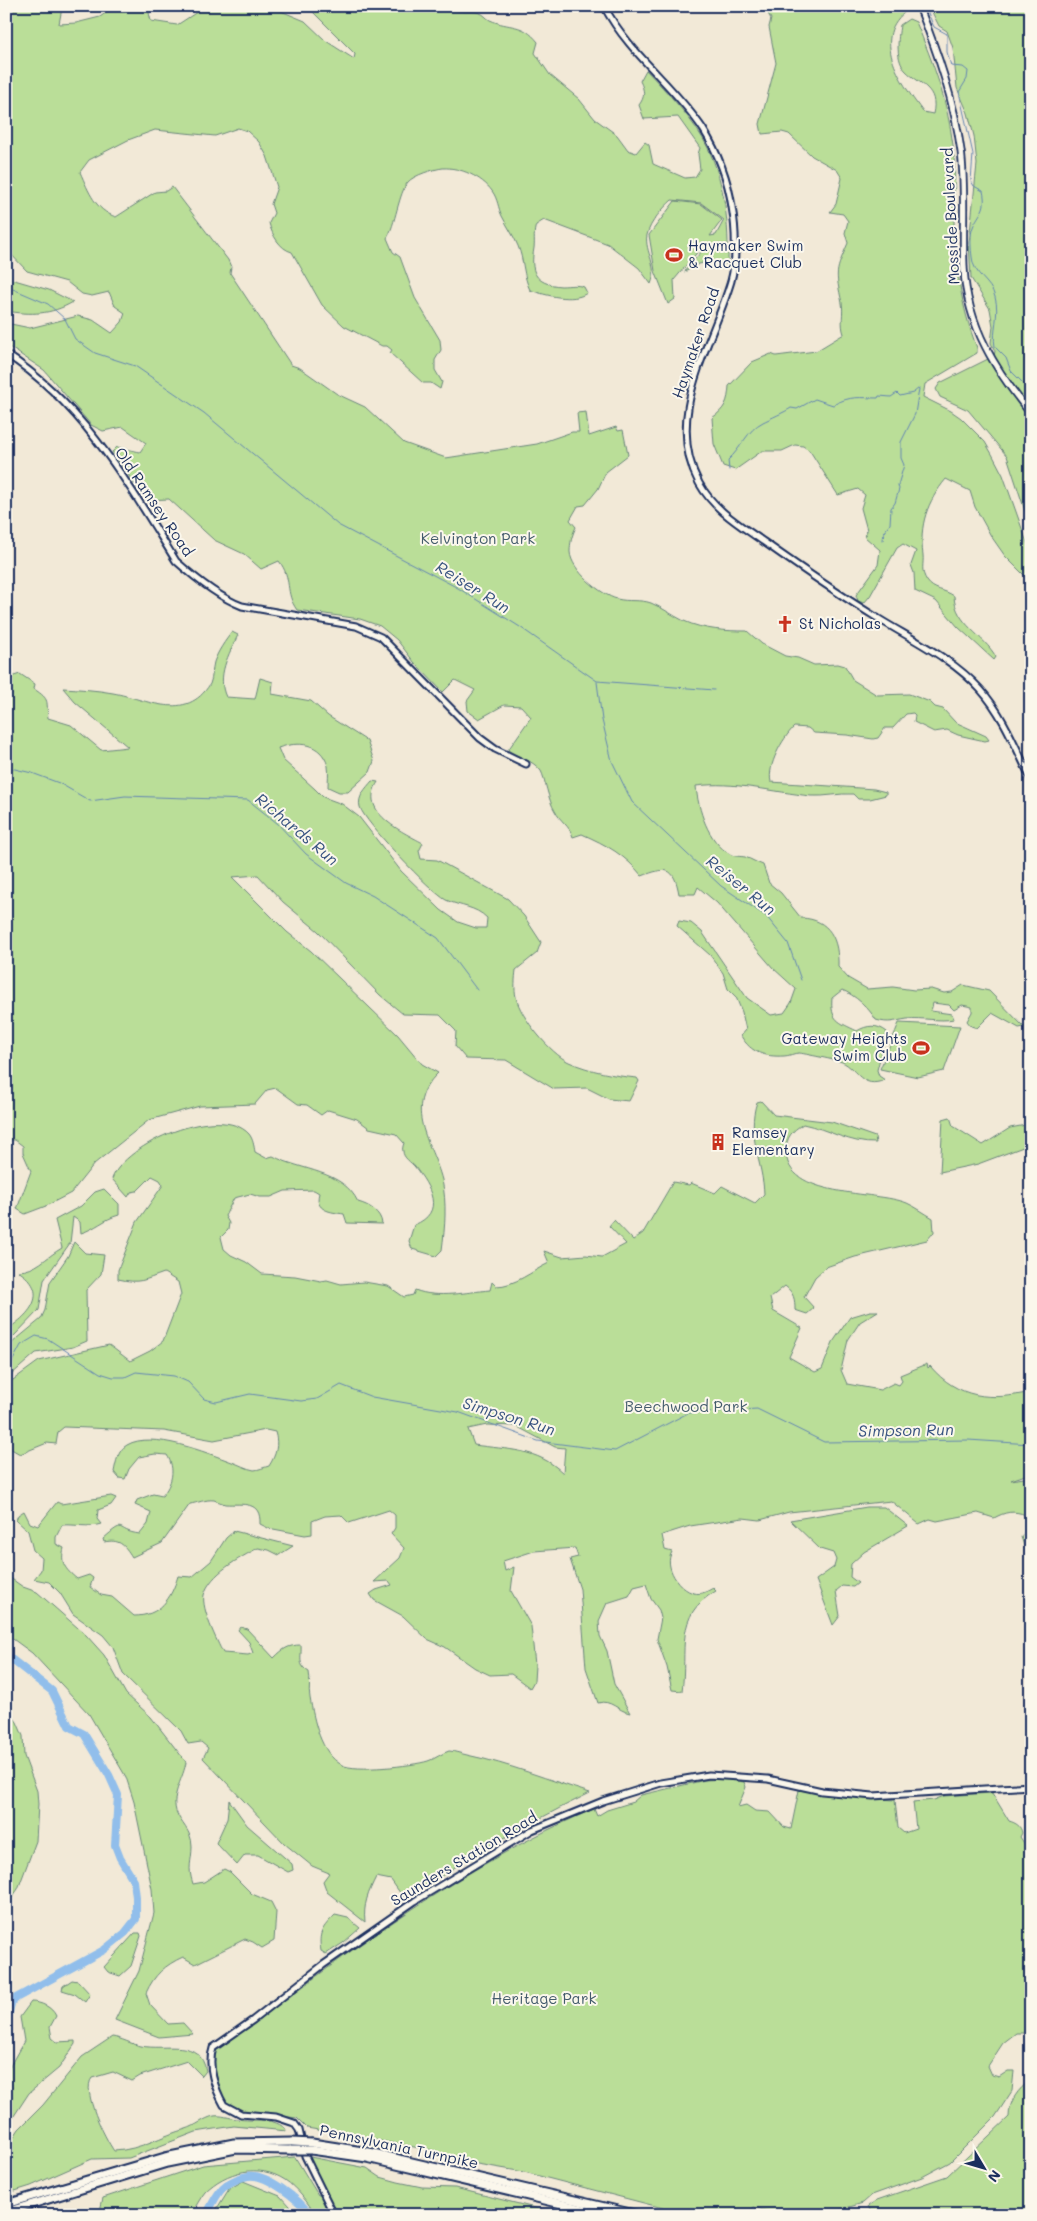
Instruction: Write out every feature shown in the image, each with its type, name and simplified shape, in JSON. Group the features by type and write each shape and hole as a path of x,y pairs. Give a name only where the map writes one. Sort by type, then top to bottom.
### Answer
{"highway":[{"name":"Pennsylvania Turnpike","path":"8,2204 182,2154 234,2142 292,2142 608,2215"},
{"name":"Pennsylvania Turnpike","path":"9,2212 167,2164 236,2149 290,2150 312,2147 368,2152 640,2215"}],"main road":[{"name":"Mosside Boulevard","path":"919,6 944,72 957,124 961,154 964,271 974,324 987,354 1002,378 1031,414"}],"street":[{"name":"Haymaker Road","path":"604,6 631,47 702,128 720,162 729,189 735,232 732,279 693,383 685,414 688,455 699,483 710,499 732,520 849,600 952,664 980,689 1002,719 1031,779"},
{"name":"Old Ramsey Road","path":"6,354 29,369 69,406 126,478 176,561 186,570 232,602 242,606 356,626 374,632 403,658 480,738 494,749 526,764"},
{"name":"Saunders Station Road","path":"334,2215 305,2156 299,2130 294,2123 276,2117 241,2114 224,2105 210,2066 213,2048 253,2020 323,1965 415,1901 532,1830 603,1801 661,1783 709,1775 768,1779 822,1791 873,1796 1031,1786"}],"green space":[{"name":"Kelvington Park","path":"6,6 65,6 62,8 59,24 76,23 100,17 115,6 155,6 149,13 151,21 177,25 197,12 199,6 274,6 305,21 326,41 354,59 355,54 307,6 451,6 462,12 476,12 497,23 527,31 538,42 535,53 550,75 579,99 595,119 617,135 628,150 636,153 645,142 649,145 653,164 685,178 695,177 700,169 698,154 700,148 678,117 644,119 639,105 644,94 640,81 646,70 688,117 708,148 714,162 725,204 728,264 703,263 684,272 702,251 700,249 674,280 675,299 668,304 655,271 649,235 675,201 701,204 722,220 710,236 716,235 724,220 701,203 672,200 654,220 647,235 647,247 653,271 651,284 639,268 608,244 544,220 536,225 535,231 533,263 536,275 552,285 584,287 587,293 567,298 536,292 530,290 515,238 502,216 494,194 483,181 463,171 450,168 443,168 419,175 411,179 405,187 387,238 393,252 400,257 415,298 440,340 441,350 435,360 435,370 442,382 440,389 431,383 423,383 390,353 392,350 387,346 382,346 344,326 322,305 292,252 280,245 272,232 269,223 274,213 271,204 277,187 267,156 259,142 247,131 238,128 215,136 155,130 128,140 89,160 80,172 98,205 116,217 155,192 166,191 172,187 228,260 231,267 230,273 291,365 300,368 337,394 365,407 404,443 446,458 537,444 572,432 579,432 577,413 586,412 589,436 616,427 618,431 623,430 628,455 606,472 598,489 585,505 578,506 570,520 576,527 570,545 572,559 581,574 588,581 610,597 651,603 684,621 707,628 747,631 762,644 785,656 798,658 814,665 838,664 845,666 853,680 877,695 909,694 943,709 955,722 986,736 989,740 985,741 958,735 947,730 934,732 914,722 915,715 913,713 906,714 893,728 885,728 878,738 873,739 814,733 808,728 794,727 776,753 771,768 771,782 874,789 886,792 886,795 870,799 858,799 853,794 811,796 739,786 710,785 696,786 697,795 710,833 722,849 732,855 745,857 763,865 769,883 781,893 801,918 819,922 831,933 837,948 838,967 848,978 867,989 893,987 914,990 931,989 944,993 952,992 963,985 989,991 1024,1027 1019,1028 992,1013 977,1028 971,1026 967,1021 972,1012 972,1007 962,1005 954,1010 949,1005 933,1003 931,1011 952,1014 954,1019 907,1019 885,1022 876,1020 857,999 842,990 832,998 833,1012 837,1020 857,1031 872,1026 887,1032 877,1070 879,1076 885,1080 877,1082 865,1081 847,1065 834,1060 799,1053 786,1056 771,1056 754,1050 741,1036 746,1030 742,1012 736,997 728,989 723,973 710,955 677,926 679,921 691,923 702,932 747,998 771,1015 784,1013 791,1003 796,989 773,968 717,903 698,887 695,894 679,894 674,878 668,871 657,871 642,876 622,856 607,847 582,834 573,837 570,830 557,815 541,771 530,761 508,750 531,717 521,706 504,705 479,719 468,711 467,701 475,690 455,680 443,692 414,662 397,640 380,626 360,619 297,610 291,597 286,574 279,561 261,569 244,554 214,540 169,499 146,500 112,452 117,447 140,452 146,443 123,427 103,431 91,425 44,370 6,345 6,323 30,328 78,316 93,320 112,333 122,322 125,313 115,306 109,292 92,296 82,294 67,282 27,271 6,249"},
{"path":"764,6 900,6 905,12 895,23 890,36 893,62 899,76 923,112 933,114 934,105 931,93 906,71 900,61 898,49 900,25 909,19 916,22 934,68 947,112 953,145 957,270 977,353 925,384 923,397 961,418 985,442 1003,475 1031,554 1031,582 1005,556 991,536 975,507 970,491 946,479 934,496 926,514 922,534 923,571 930,584 954,596 959,614 991,649 996,657 994,660 958,627 936,601 915,591 914,573 911,565 916,551 903,544 897,548 870,596 864,603 858,601 856,595 878,565 880,550 865,537 867,530 861,508 865,495 858,489 838,495 810,451 803,446 795,445 782,451 762,451 735,470 723,466 714,444 712,418 725,405 729,386 752,362 771,354 776,356 816,351 844,334 837,278 848,243 845,233 848,221 843,214 830,212 836,204 842,178 837,170 812,156 789,134 782,132 762,134 760,124 776,63 769,27 771,19"},
{"path":"929,6 1031,6 1031,529 1007,456 968,410 940,397 936,389 940,383 994,356 995,351 991,343 993,326 990,309 971,278 969,243 977,164 974,136 968,113 957,88 953,48 947,31 939,26"},
{"path":"6,263 11,279 49,290 73,302 49,312 24,313 6,311"},
{"path":"232,632 238,635 223,673 223,689 226,697 255,699 260,678 273,682 272,694 311,701 328,716 367,741 374,761 370,772 348,792 339,792 328,787 328,766 325,758 314,748 308,745 293,744 278,748 283,760 323,797 342,804 359,817 401,871 441,910 458,922 476,928 486,928 487,918 478,911 446,900 438,894 399,856 373,827 364,815 359,803 363,793 372,781 378,782 373,793 378,811 394,826 423,843 419,851 421,859 437,860 508,899 524,916 541,942 537,953 516,970 515,987 516,997 523,1014 537,1034 562,1058 569,1062 602,1073 637,1078 639,1081 629,1101 609,1099 587,1088 554,1089 506,1060 466,1059 455,1046 456,1031 440,1015 403,1014 380,995 318,931 283,902 258,875 232,877 287,932 311,951 398,1035 422,1064 438,1073 427,1086 420,1112 422,1125 442,1180 445,1197 445,1224 442,1250 436,1256 412,1249 409,1241 414,1225 424,1220 430,1213 432,1199 430,1191 421,1175 404,1156 404,1143 396,1134 369,1128 357,1119 328,1110 321,1115 307,1105 298,1104 276,1088 267,1090 255,1104 200,1106 149,1120 94,1164 71,1193 25,1214 17,1209 31,1171 23,1153 23,1146 15,1140 6,1140 6,661 10,663 10,672 14,676 20,674 35,684 34,689 47,701 48,718 71,725 101,750 128,747 75,702 63,688 107,692 165,705 178,706 190,703 200,696 210,684 213,665 222,646"},
{"name":"Gateway Heights Swim Club","path":"899,1023 960,1026 944,1071 918,1077 880,1069"},
{"name":"Beechwood Park","path":"761,1101 774,1115 832,1122 875,1137 876,1143 866,1143 803,1124 790,1135 786,1151 790,1166 800,1178 834,1190 907,1203 933,1218 934,1232 927,1240 855,1257 826,1267 815,1277 804,1297 814,1308 807,1314 795,1310 793,1296 785,1286 770,1298 773,1311 802,1328 789,1357 815,1372 822,1369 833,1342 850,1317 870,1311 878,1311 860,1322 848,1340 841,1370 847,1384 880,1390 894,1383 899,1385 902,1381 900,1375 927,1364 928,1368 930,1366 952,1385 976,1395 1002,1396 1031,1392 1031,1473 1011,1480 1031,1477 1031,1559 1027,1554 1021,1537 1029,1526 1026,1515 1009,1512 994,1518 978,1513 937,1521 930,1519 919,1524 891,1501 789,1512 760,1520 743,1518 690,1526 662,1535 665,1550 672,1552 670,1558 671,1570 678,1582 688,1591 694,1593 702,1593 713,1588 716,1591 702,1601 693,1611 688,1622 685,1635 682,1691 672,1690 667,1667 657,1639 661,1618 646,1584 634,1587 629,1596 607,1603 599,1621 600,1636 607,1651 614,1684 630,1713 611,1704 598,1703 586,1668 580,1589 570,1559 578,1557 575,1548 534,1551 503,1561 505,1571 514,1567 511,1591 531,1626 535,1665 534,1681 530,1688 511,1674 490,1675 475,1668 445,1647 427,1639 403,1616 374,1600 370,1594 392,1585 389,1581 374,1582 400,1558 404,1548 391,1534 395,1528 395,1515 389,1510 349,1523 341,1515 325,1516 312,1521 312,1534 305,1535 268,1528 260,1524 260,1516 254,1507 250,1505 225,1504 208,1500 190,1504 162,1543 132,1557 121,1544 114,1541 104,1542 103,1539 118,1527 140,1534 148,1524 151,1512 135,1505 137,1500 153,1494 162,1496 172,1476 170,1460 167,1455 155,1454 139,1457 129,1469 125,1479 119,1478 114,1472 119,1453 127,1445 138,1441 165,1441 256,1470 269,1466 275,1454 277,1446 275,1432 266,1430 214,1440 164,1431 64,1427 58,1432 56,1444 47,1443 20,1454 6,1446 6,1381 13,1380 39,1361 109,1345 130,1361 150,1351 163,1341 181,1294 178,1282 164,1273 137,1281 118,1279 118,1270 137,1222 163,1185 160,1180 152,1176 137,1191 131,1192 128,1197 112,1179 120,1166 134,1153 174,1131 196,1125 217,1123 235,1125 249,1134 255,1152 266,1158 273,1156 332,1177 342,1183 351,1191 358,1202 370,1207 377,1213 382,1224 347,1223 344,1214 325,1210 321,1207 318,1199 319,1193 314,1190 285,1191 271,1197 260,1197 250,1194 234,1198 225,1216 229,1223 228,1230 221,1237 224,1249 231,1255 246,1262 262,1274 295,1276 321,1281 327,1280 341,1284 364,1282 388,1286 404,1297 413,1295 415,1290 433,1294 452,1294 490,1290 492,1282 496,1286 510,1284 549,1263 544,1251 562,1257 586,1255 602,1257 626,1244 609,1226 614,1220 633,1240 643,1233 673,1182 689,1185 691,1183 715,1193 722,1186 755,1203 764,1194 753,1125 757,1102","holes":["487,1425 516,1426 555,1447 565,1448 563,1473 553,1465 532,1454 510,1449 474,1445 468,1429"]},
{"path":"950,1117 953,1126 983,1145 1010,1128 1031,1124 1031,1144 978,1164 940,1172 943,1119"},
{"path":"104,1189 119,1204 119,1215 81,1233 80,1222 73,1217 70,1243 44,1280 39,1310 14,1336 6,1341 6,1330 30,1310 34,1302 33,1286 18,1271 36,1266 62,1248 55,1220 81,1206 95,1192"},
{"path":"74,1242 85,1253 104,1255 101,1274 86,1290 87,1341 73,1347 36,1353 11,1375 6,1374 6,1348 41,1319 45,1310 50,1282 68,1256"},
{"path":"111,1496 116,1498 111,1505 98,1510 97,1519 101,1524 92,1526 62,1525 56,1537 56,1544 64,1548 64,1565 77,1579 89,1575 93,1578 90,1587 101,1595 112,1597 134,1616 151,1613 163,1605 172,1592 178,1576 192,1577 211,1561 226,1538 234,1531 293,1546 279,1555 269,1550 258,1548 227,1567 207,1587 204,1595 205,1608 210,1625 223,1653 248,1655 253,1653 249,1642 238,1630 240,1627 247,1629 274,1658 286,1648 301,1645 301,1664 309,1672 310,1698 319,1735 328,1753 342,1765 359,1768 397,1766 428,1761 451,1751 529,1772 590,1793 544,1816 469,1858 429,1884 403,1897 391,1880 376,1877 367,1899 365,1922 327,1892 323,1881 329,1873 312,1866 285,1844 203,1758 208,1748 201,1742 188,1744 181,1731 123,1674 113,1647 103,1635 73,1614 60,1593 49,1582 34,1579 41,1570 42,1558 33,1550 28,1531 16,1520 18,1515 24,1511 30,1523 38,1526 57,1502 61,1504"},
{"path":"867,1507 884,1507 908,1526 864,1552 851,1564 850,1577 858,1583 853,1587 842,1586 836,1591 840,1616 833,1625 816,1580 834,1567 836,1560 833,1553 820,1549 790,1520"},
{"path":"6,1575 23,1587 37,1592 86,1635 104,1655 126,1694 151,1717 186,1762 176,1792 175,1805 176,1811 190,1836 192,1851 190,1868 193,1884 204,1882 224,1869 230,1872 252,1894 271,1902 276,1912 274,1941 262,1948 245,1939 195,1964 183,1957 165,1967 156,1976 146,1993 150,2005 168,2024 183,2023 193,2034 159,2037 115,2020 139,1971 154,1913 152,1889 134,1802 126,1777 89,1714 32,1653 6,1634"},
{"path":"6,1707 17,1722 23,1736 24,1756 37,1791 38,1804 36,1841 18,1889 6,1906"},
{"name":"Heritage Park","path":"726,1779 744,1782 746,1787 738,1807 746,1805 755,1811 770,1812 784,1827 791,1829 799,1790 835,1796 895,1800 898,1828 904,1833 916,1829 913,1802 934,1800 944,1796 992,1793 1009,1821 1021,1828 1022,1833 1020,1837 1028,1849 1031,1849 1031,2033 1016,2033 1003,2043 988,2066 992,2075 999,2077 1008,2071 1014,2071 1012,2091 995,2117 950,2162 922,2177 872,2195 863,2203 822,2215 779,2215 754,2207 749,2211 754,2215 690,2215 524,2172 477,2164 431,2150 307,2128 297,2118 240,2111 231,2107 223,2099 213,2063 215,2060 213,2052 409,1911 469,1873 562,1823 594,1809 597,1816 607,1810 633,1802 641,1795 705,1780"},
{"path":"229,1800 247,1825 292,1864 293,1870 288,1872 258,1855 245,1855 237,1865 216,1843 227,1819"},
{"path":"335,1915 348,1918 360,1928 343,1943 326,1954 321,1951 321,1935 324,1927"},
{"path":"135,1933 140,1933 141,1936 131,1966 120,1976 108,1972 104,1967"},
{"path":"72,1980 78,1981 90,1994 85,2002 75,1994 62,1990 63,1986"},
{"path":"31,2002 46,2006 56,2016 50,2027 52,2038 57,2042 75,2041 75,2044 59,2068 29,2093 6,2128 6,2073 24,2041 20,2017"},
{"path":"112,2037 141,2046 189,2049 197,2053 203,2060 206,2071 202,2076 187,2061 140,2076 132,2081 113,2072 92,2078 89,2084 92,2103 100,2126 114,2151 142,2145 190,2128 214,2116 271,2121 282,2126 287,2131 234,2126 196,2132 129,2158 92,2159 31,2186 15,2191 6,2189 6,2149 19,2129 43,2105 82,2057"},
{"path":"1031,2080 1031,2215 873,2215 868,2206 877,2200 947,2176 1009,2117 1009,2111 1015,2096"},
{"path":"295,2157 318,2195 326,2193 312,2167 310,2157 367,2168 380,2177 398,2182 422,2187 455,2188 563,2215 316,2215 298,2191 285,2180 275,2175 254,2171 233,2174 213,2185 203,2194 191,2215 99,2215 103,2198 203,2165"},
{"path":"243,2181 280,2196 297,2215 213,2215 229,2189"}],"waterway":[{"path":"925,6 934,27 947,34 947,52 951,66 963,67 968,71 967,79 959,92 973,154 971,181 974,186 983,191 984,198 983,208 971,233 973,263 975,269 993,291 995,297 997,310 994,335 995,347 1006,358 1011,371 1031,391"},
{"name":"Reiser Run","path":"6,286 48,304 65,319 75,339 95,353 135,366 204,413 338,525 458,588 520,627 597,681 714,690"},
{"path":"729,470 728,460 757,425 791,408 797,409 815,399 833,405 850,398 891,397 897,393 900,396 913,393 919,388"},
{"path":"883,540 884,532 890,524 891,508 895,503 904,465 901,458 901,442 915,414 919,389"},
{"name":"Reiser Run","path":"597,682 602,720 612,761 632,802 721,886 766,916 788,943 801,980"},
{"name":"Richards Run","path":"6,767 32,773 59,783 90,801 125,796 248,800 277,823 306,854 346,883 373,896 438,938 477,990"},
{"name":"Simpson Run","path":"6,1366 11,1364 21,1345 36,1336 48,1339 100,1373 113,1377 125,1377 136,1372 174,1376 188,1382 204,1399 216,1402 250,1394 301,1401 317,1399 341,1385 372,1397 458,1412 538,1441 615,1451 688,1413 757,1409 824,1442 968,1440 1031,1444"},
{"path":"6,1655 52,1691 69,1726 84,1734 109,1775 118,1795 115,1845 120,1858 134,1881 136,1897 136,1919 125,1933 104,1950 16,1998 11,2004 6,2024"},
{"path":"206,2215 217,2195 226,2185 248,2176 255,2176 273,2183 291,2195 310,2215"}],"place":[{"name":"Haymaker Swim & Racquet Club","path":"674,255"},
{"name":"St Nicholas","path":"785,624"},
{"name":"Gateway Heights Swim Club","path":"921,1048"},
{"name":"Ramsey Elementary","path":"718,1142"}]}
